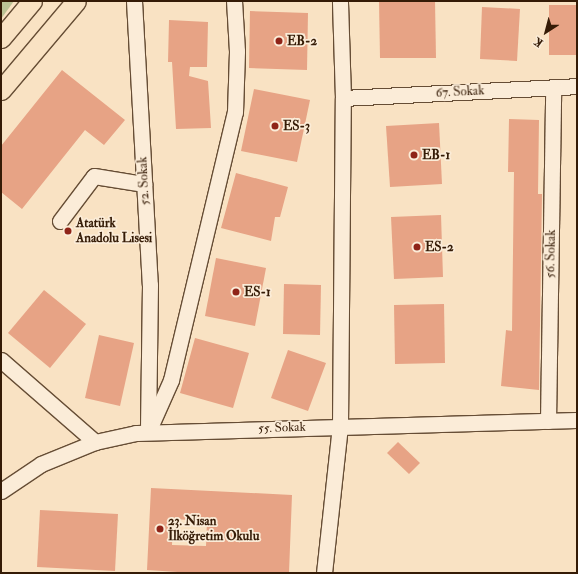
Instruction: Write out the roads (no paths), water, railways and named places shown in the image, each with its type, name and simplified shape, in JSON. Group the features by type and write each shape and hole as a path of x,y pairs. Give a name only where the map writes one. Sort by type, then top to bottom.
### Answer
{"main road":[{"path":"1,38 32,1"},
{"path":"1,90 76,1"}],"street":[{"name":"52. Sokak","path":"134,1 150,285 148,432"},
{"path":"148,432 171,380 235,112 237,51 234,1"},
{"path":"324,573 340,426 343,98 340,1"},
{"name":"67. Sokak","path":"343,98 577,86"},
{"name":"56. Sokak","path":"548,421 553,87"},
{"path":"60,221 94,176 144,184"},
{"path":"1,360 95,442"},
{"name":"55. Sokak","path":"1,491 41,464 95,442 148,432 577,420"}],"place":[{"name":"EB-2","path":"279,41"},
{"name":"ES-3","path":"275,126"},
{"name":"EB-1","path":"414,155"},
{"name":"Atatürk Anadolu Lisesi","path":"68,231"},
{"name":"ES-2","path":"417,247"},
{"name":"ES-1","path":"236,292"},
{"name":"23. Nisan İlköğretim Okulu","path":"160,529"}]}
